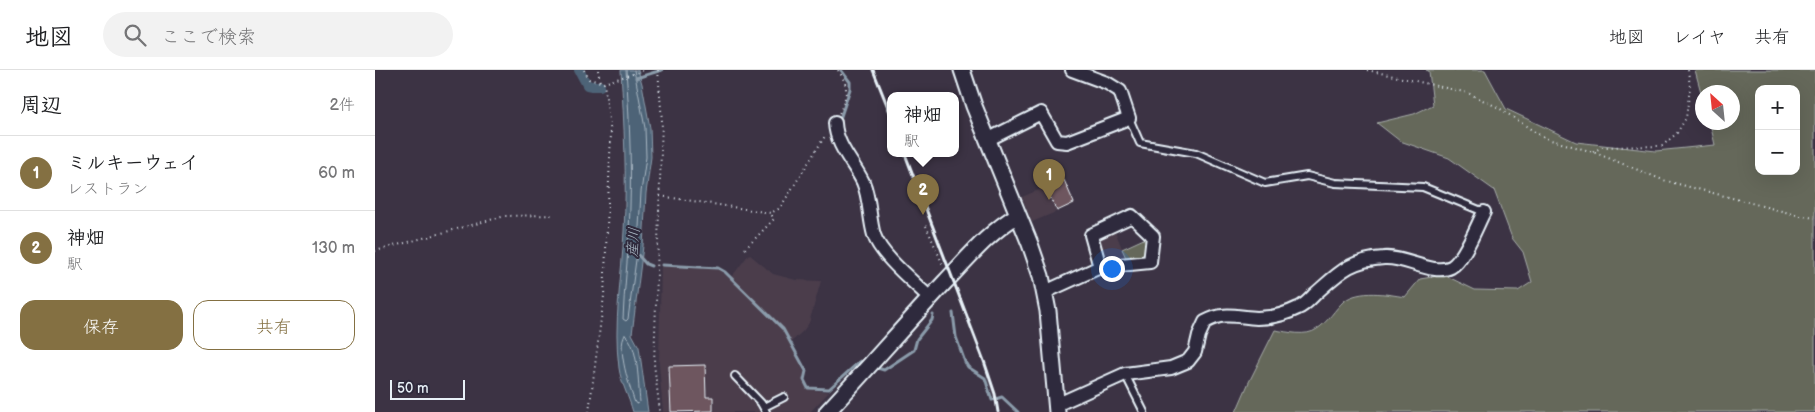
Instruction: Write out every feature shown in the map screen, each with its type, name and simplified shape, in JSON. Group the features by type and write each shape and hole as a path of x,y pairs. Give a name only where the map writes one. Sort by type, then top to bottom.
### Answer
{"street":[{"path":"962,70 987,140 1036,262 1045,292 1057,409 1125,374 1171,368 1188,361 1195,352 1199,335 1205,322 1219,315 1259,318 1300,308 1345,268 1361,261 1386,257 1402,259 1435,269 1449,268 1460,259 1484,212"},
{"path":"987,140 1041,113 1057,141 1067,142 1129,118 1120,91 1107,83 1072,70"},
{"path":"835,124 838,139 864,185 871,224 878,244 930,298"},
{"path":"827,412 988,237 1018,215"},
{"path":"1045,292 1100,267 1150,262 1153,236 1132,216 1091,235 1100,267"}],"lane":[{"path":"1129,118 1140,143 1196,153 1265,183 1307,176 1335,183 1423,187 1484,212"},
{"path":"1125,374 1145,412"},
{"path":"735,376 765,410 784,397"}],"path":[{"path":"584,70 589,79 604,83 645,70"},
{"path":"598,70 600,82"},
{"path":"657,70 662,121 654,364 660,412"},
{"path":"835,124 847,96 847,86 838,70"},
{"path":"1367,70 1468,92 1499,108 1544,138 1593,152 1663,180 1815,218"},
{"path":"1593,152 1602,147 1662,146 1677,133 1685,118 1690,87 1688,70"},
{"path":"589,412 604,296 611,134 604,83"},
{"path":"660,196 771,213 780,208 826,134 831,137"},
{"path":"745,249 774,219 771,213"},
{"path":"375,251 505,216 553,215"},
{"path":"927,226 945,270"}],"shaded area":[{"path":"1065,179 1075,204 1032,222 1022,197"},
{"path":"1114,229 1127,260 1106,262 1098,243 1100,237"},
{"path":"749,254 773,274 796,280 821,281 809,323 790,343 804,372 803,380 807,389 829,392 810,412 663,412 659,363 661,266 714,268 719,269 730,279"}],"green space":[{"path":"1426,70 1485,70 1506,109 1576,142 1656,151 1715,145 1712,130 1740,130 1740,85 1699,85 1695,70 1815,70 1815,412 1236,412 1275,330 1297,333 1313,331 1321,326 1350,297 1374,293 1405,297 1420,279 1444,275 1475,290 1518,291 1532,282 1523,252 1512,238 1494,190 1449,158 1400,141 1377,123 1414,114 1433,105 1429,71"},
{"path":"1148,237 1148,255 1143,259 1127,260 1122,249"}],"water":[{"name":"産川","path":"621,70 638,70 650,128 651,157 646,193 643,246 632,334 639,347 648,412 633,412 620,374 617,351 617,317 625,211"}],"building":[{"path":"1064,180 1074,203 1057,211 1044,189"},
{"path":"705,365 706,397 713,397 713,411 671,412 669,366"}],"waterway":[{"path":"579,70 587,85 600,86"},
{"path":"636,78 662,70"},
{"path":"839,122 850,89 850,82 841,70"},
{"path":"638,255 646,264 651,266"},
{"path":"662,265 718,268 725,272 783,329 806,371 804,380 808,388 829,389 860,361 866,364"},
{"path":"953,313 956,337 968,367 985,378 992,400 1002,397 1018,412"},
{"path":"874,367 884,370 914,350 917,339 932,320 933,315"}],"railway":[{"path":"873,70 887,105"},
{"path":"906,157 984,361 995,394 998,412"}],"place":[{"name":"ミルキーウェイ","path":"1049,200"},
{"name":"神畑","path":"923,215"}]}
